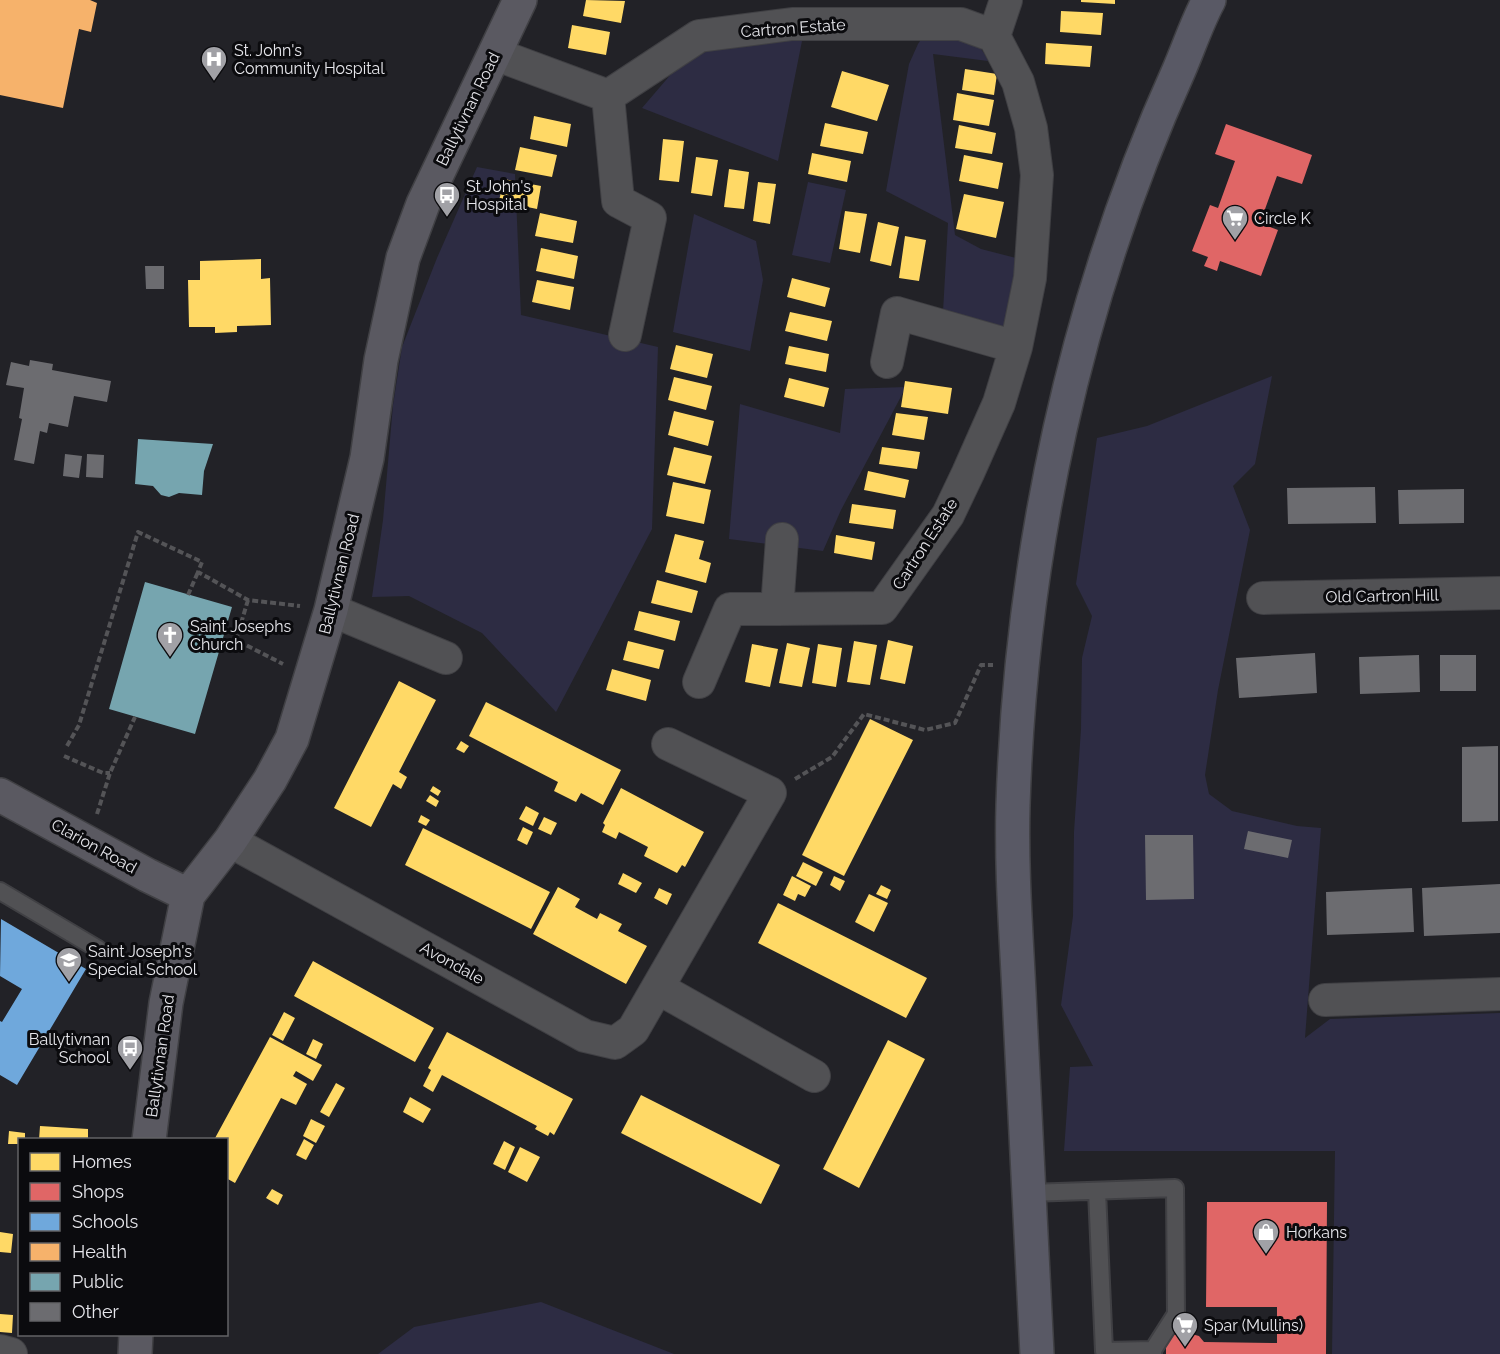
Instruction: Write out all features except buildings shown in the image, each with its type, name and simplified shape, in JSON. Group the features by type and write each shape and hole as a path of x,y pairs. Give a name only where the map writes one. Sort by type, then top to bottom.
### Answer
{"highway":[{"path":"1037,1354 1014,892 1013,807 1022,656 1042,521 1074,367 1099,281 1137,171 1160,111 1209,0"}],"street":[{"name":"Ballytivnan Road","path":"149,1138 166,1003 188,895 230,841 270,780 292,739 331,610 367,458 381,360 403,258 423,204 520,0"},
{"path":"994,36 1006,0"},
{"name":"Cartron Estate","path":"608,96 699,36 792,24 961,24 994,36 1018,82 1031,128 1038,175 1030,278 1016,347 999,404 948,516 882,608 730,609 699,682"},
{"path":"495,54 608,96 618,201 650,218 625,335"},
{"path":"887,362 897,313 1016,347"},
{"path":"777,609 782,539"},
{"name":"Old Cartron Hill","path":"1263,598 1500,593"},
{"path":"331,610 446,658"},
{"path":"668,744 770,793"},
{"name":"Avondale","path":"230,841 585,1036 615,1043 633,1030 770,793"},
{"name":"Clarion Road","path":"0,795 188,895"},
{"path":"658,988 814,1076"},
{"path":"1325,1000 1500,994"},
{"path":"135,1354 136,1336"},
{"path":"0,1351 11,1354"}],"lane":[{"path":"0,891 98,949"},
{"path":"1029,1193 1175,1188 1176,1314 1153,1352 1104,1351 1097,1191"}],"path":[{"path":"67,746 79,725 138,532 202,562 188,595"},
{"path":"198,572 248,600 331,610"},
{"path":"248,600 236,640 311,678"},
{"path":"770,793 832,757 864,714 925,730 955,723 981,665 999,665 1022,656"},
{"path":"89,842 110,773 135,717"},
{"path":"64,756 103,773 110,773"}],"shaded area":[{"path":"926,32 963,37 977,45 988,61 933,54 955,235 981,249 1016,258 1010,318 1002,330 943,312 948,223 886,191 909,64"},
{"path":"769,40 802,41 778,161 642,108 672,73 710,49"},
{"path":"477,167 515,174 521,315 658,347 652,529 556,712 482,633 409,596 372,597 383,520 393,405 402,347 437,258"},
{"path":"808,182 846,190 830,263 792,255"},
{"path":"694,214 756,241 763,280 750,351 673,332"},
{"path":"1272,376 1255,464 1233,486 1250,530 1218,690 1205,775 1209,794 1232,811 1297,826 1321,828 1305,1038 1330,1019 1500,1013 1500,1354 1332,1354 1335,1151 1064,1151 1070,1067 1093,1066 1061,1005 1073,916 1074,832 1081,729 1082,658 1092,616 1076,584 1097,438 1147,426"},
{"path":"906,387 841,510 823,551 729,539 740,404 840,433 845,389"},
{"path":"541,1302 674,1354 378,1354 414,1327"}],"place":[{"name":"St. John's Community Hospital","path":"214,82"},
{"name":"St John's Hospital","path":"447,218"},
{"name":"Circle K","path":"1235,241"},
{"name":"Saint Josephs Church","path":"170,658"},
{"name":"Saint Joseph's Special School","path":"69,983"},
{"name":"Ballytivnan School","path":"130,1071"},
{"name":"Horkans","path":"1266,1255"},
{"name":"Spar (Mullins)","path":"1185,1348"}]}
